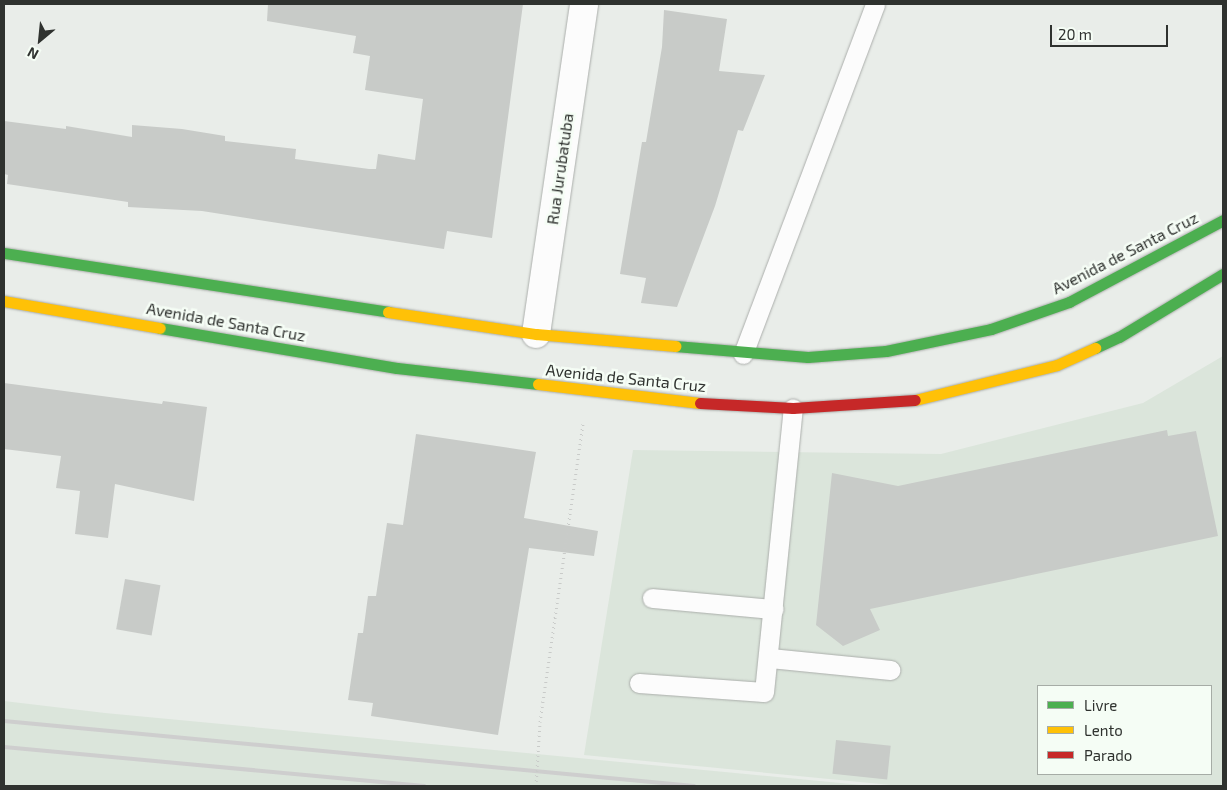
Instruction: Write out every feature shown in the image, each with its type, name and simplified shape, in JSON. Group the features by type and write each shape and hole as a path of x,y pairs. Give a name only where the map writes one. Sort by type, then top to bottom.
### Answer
{"main road":[{"name":"Avenida de Santa Cruz","path":"4,253 536,334 743,354 808,357 886,351 991,329 1069,302 1144,265 1223,220"},
{"name":"Avenida de Santa Cruz","path":"4,301 397,368 700,403 793,408 910,401 1057,365 1119,337 1223,274"}],"street":[{"name":"Rua Jurubatuba","path":"536,334 584,4"}],"lane":[{"path":"743,354 875,4"},
{"path":"638,683 758,694 767,687 793,408"},
{"path":"652,598 774,609"},
{"path":"770,658 890,670"}],"path":[{"path":"536,786 540,722 588,391"}],"shaded area":[{"path":"1223,356 1223,786 901,786 584,755 633,450 941,454 1143,403"},
{"path":"4,701 105,713 872,786 4,786"}],"building":[{"path":"268,4 523,4 492,238 447,231 444,249 202,211 128,207 128,202 7,184 8,175 4,174 4,121 66,129 66,126 132,137 132,125 182,129 225,136 225,141 296,149 295,159 369,169 376,169 378,154 415,160 423,99 365,90 370,56 353,53 356,36 267,21"},
{"path":"664,10 727,19 719,71 765,75 743,131 738,130 715,206 677,307 641,303 646,278 620,274 642,142 646,142 662,47"},
{"path":"4,383 162,404 163,401 207,407 194,501 115,484 108,538 75,534 80,491 56,488 61,456 4,449"},
{"path":"1167,430 1168,436 1196,431 1218,536 870,609 880,630 843,646 816,625 832,473 898,486"},
{"path":"416,434 536,452 524,518 598,531 594,556 529,548 498,735 371,716 373,703 348,700 358,633 363,633 368,596 376,596 387,523 403,525"},
{"path":"125,579 160,585 152,635 116,629"},
{"path":"836,740 891,746 887,780 832,774"}],"railway":[{"path":"4,721 694,786"},
{"path":"4,747 424,786"}],"traffic: fast":[{"path":"675,346 808,357 886,351 991,329 1069,302 1223,220"},
{"path":"4,253 388,312"},
{"path":"1095,348 1119,337 1223,274"},
{"path":"160,328 397,368 538,384"}],"traffic: slow":[{"path":"4,301 160,328"},
{"path":"388,312 536,334 675,346"},
{"path":"915,400 1057,365 1095,348"},
{"path":"538,384 700,403"}],"traffic: jam":[{"path":"700,403 793,408 915,400"}]}
